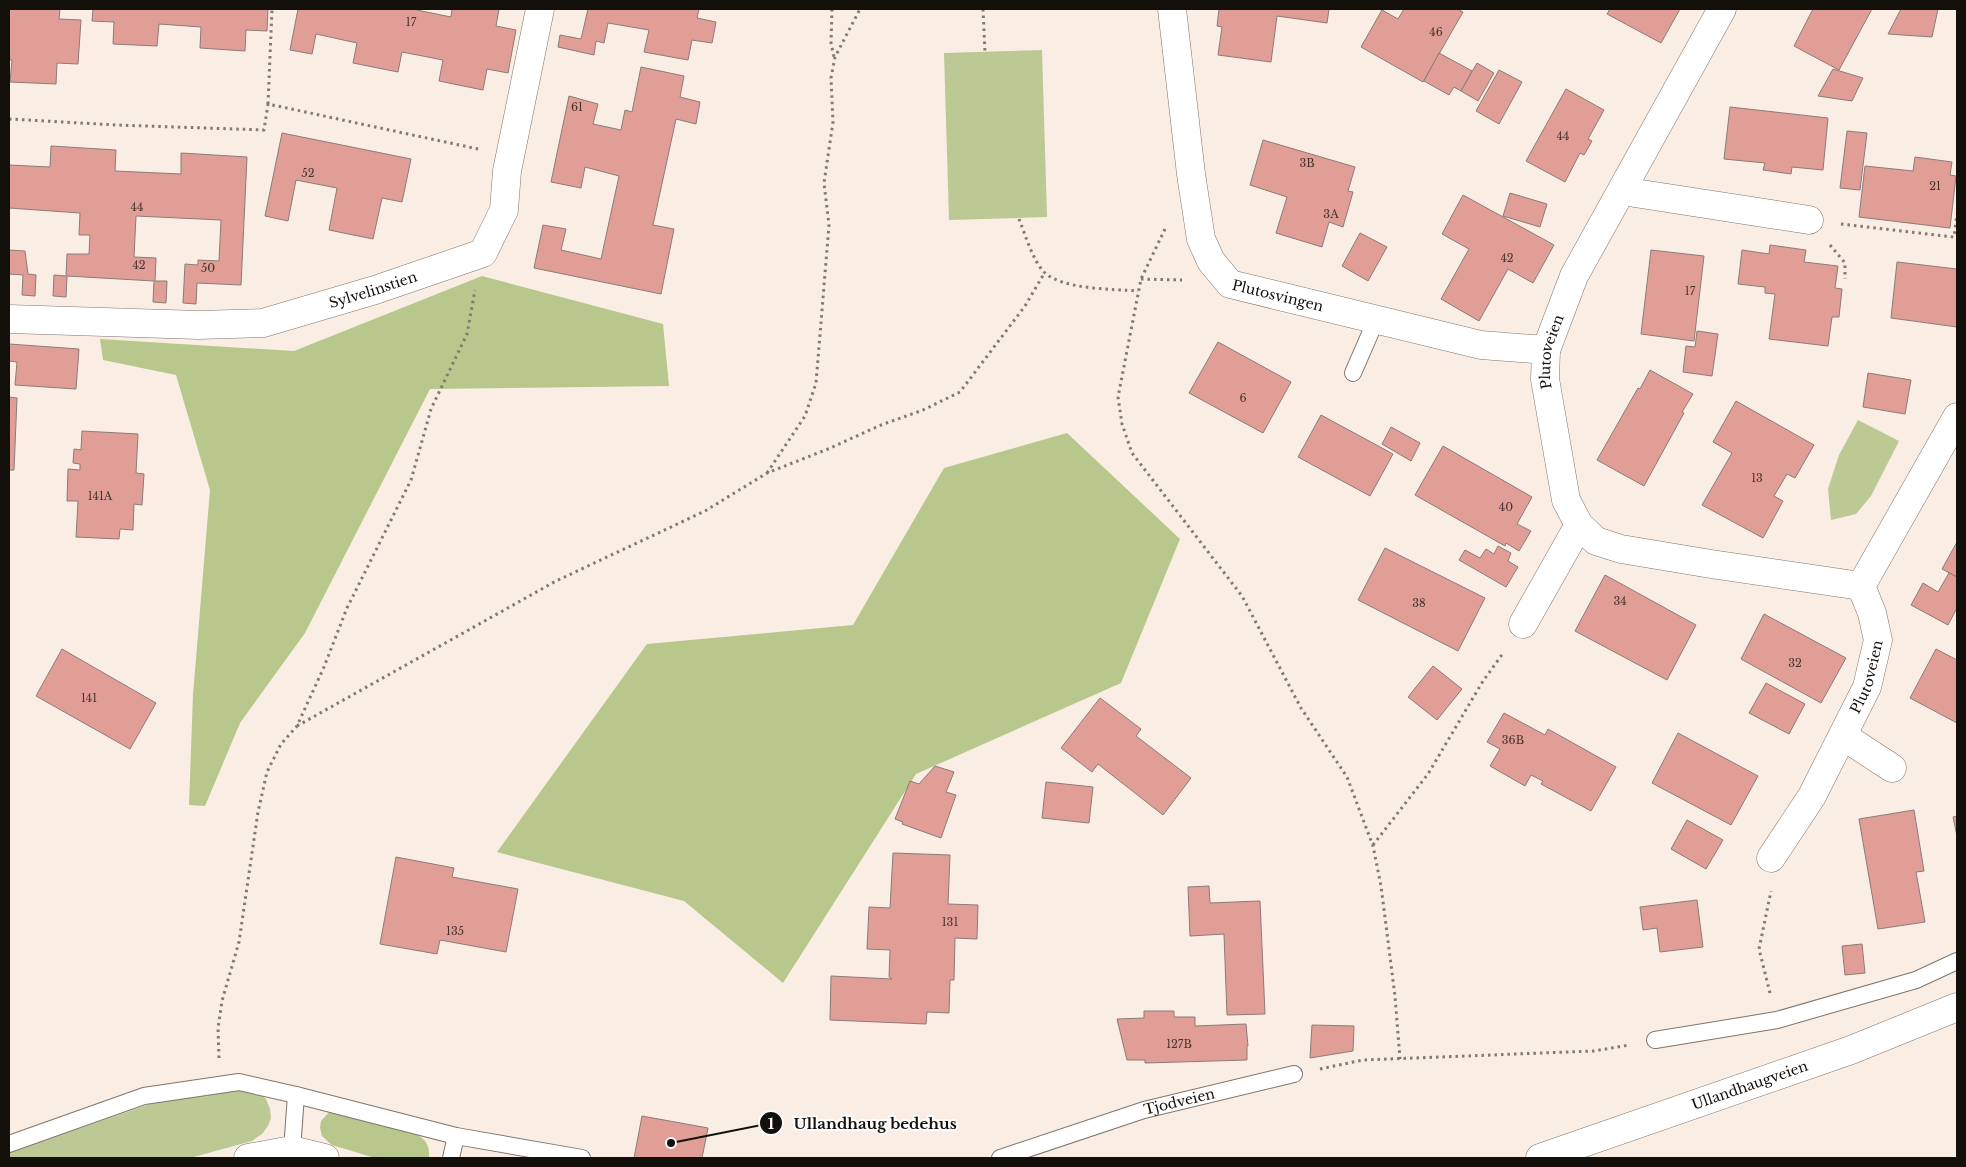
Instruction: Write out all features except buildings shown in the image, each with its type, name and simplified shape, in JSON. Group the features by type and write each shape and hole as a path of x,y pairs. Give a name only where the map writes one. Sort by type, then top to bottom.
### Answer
{"street":[{"path":"483,253 504,210 507,171 540,9"},
{"name":"Plutosvingen","path":"1172,9 1191,174 1201,239 1210,261 1230,284 1482,345 1546,350"},
{"name":"Plutoveien","path":"1722,9 1574,276 1546,350 1545,379 1566,500 1579,525 1596,541 1621,548 1711,564 1861,586 1872,613 1878,640 1867,687 1812,796 1771,858"},
{"path":"1622,190 1809,220"},
{"name":"Sylvelinstien","path":"9,319 190,325 263,323 375,290 483,253"},
{"path":"1861,586 1957,417"},
{"path":"1523,624 1579,525"},
{"path":"1843,736 1892,768"},
{"name":"Ullandhaugveien","path":"1540,1158 1852,1050 1957,1007"},
{"path":"248,1158 292,1150 325,1158"}],"lane":[{"path":"1353,373 1376,320"},
{"path":"1655,1040 1777,1020 1916,980 1957,961"},
{"name":"Tjodveien","path":"1000,1158 1144,1110 1294,1074"},
{"path":"9,1144 144,1096 238,1082 456,1136 582,1158"},
{"path":"292,1150 296,1095"},
{"path":"451,1158 456,1136"}],"path":[{"path":"9,119 134,126 264,130 268,104 272,9"},
{"path":"832,9 831,43 835,57"},
{"path":"767,473 805,416 816,383 829,225 824,183 833,122 831,78 835,57 860,9"},
{"path":"983,9 985,52"},
{"path":"268,104 481,150 515,137"},
{"path":"1809,220 1954,237 1957,214"},
{"path":"1019,219 1035,256 1045,272 1070,285 1138,291"},
{"path":"1166,226 1141,278 1138,291 1118,397 1122,424 1132,453 1242,596 1301,708 1347,777 1373,846 1381,886 1395,996 1400,1059"},
{"path":"220,1066 218,1028 222,1002 239,942 258,812 267,772 281,744 297,726 324,667 347,608 410,480 431,409 467,334 483,253"},
{"path":"297,726 556,581 705,511 767,473 828,450 881,425 923,410 960,392 1025,306 1045,272"},
{"path":"1373,846 1428,774 1483,681 1523,624"},
{"path":"1771,858 1771,897 1760,949 1777,1020"},
{"path":"1294,1074 1363,1060 1594,1051 1655,1040"}],"green space":[{"path":"1042,50 1047,217 949,220 944,53"},
{"path":"482,276 663,324 669,386 430,389 305,633 240,723 205,806 189,805 193,695 210,490 176,375 103,360 100,339 294,351"},
{"path":"1858,420 1899,441 1871,496 1856,514 1831,520 1828,489 1839,455"},
{"path":"1067,433 1180,539 1121,683 916,774 783,983 684,901 497,852 647,644 853,625 944,468"},
{"path":"226,1090 258,1092 266,1099 271,1118 262,1134 252,1141 190,1158 9,1158 9,1153 150,1104 176,1097"},
{"path":"331,1110 411,1131 419,1136 427,1145 429,1158 375,1158 332,1145 322,1136 320,1128 321,1121"}],"place":[{"name":"Ullandhaug bedehus","path":"671,1143"}]}
